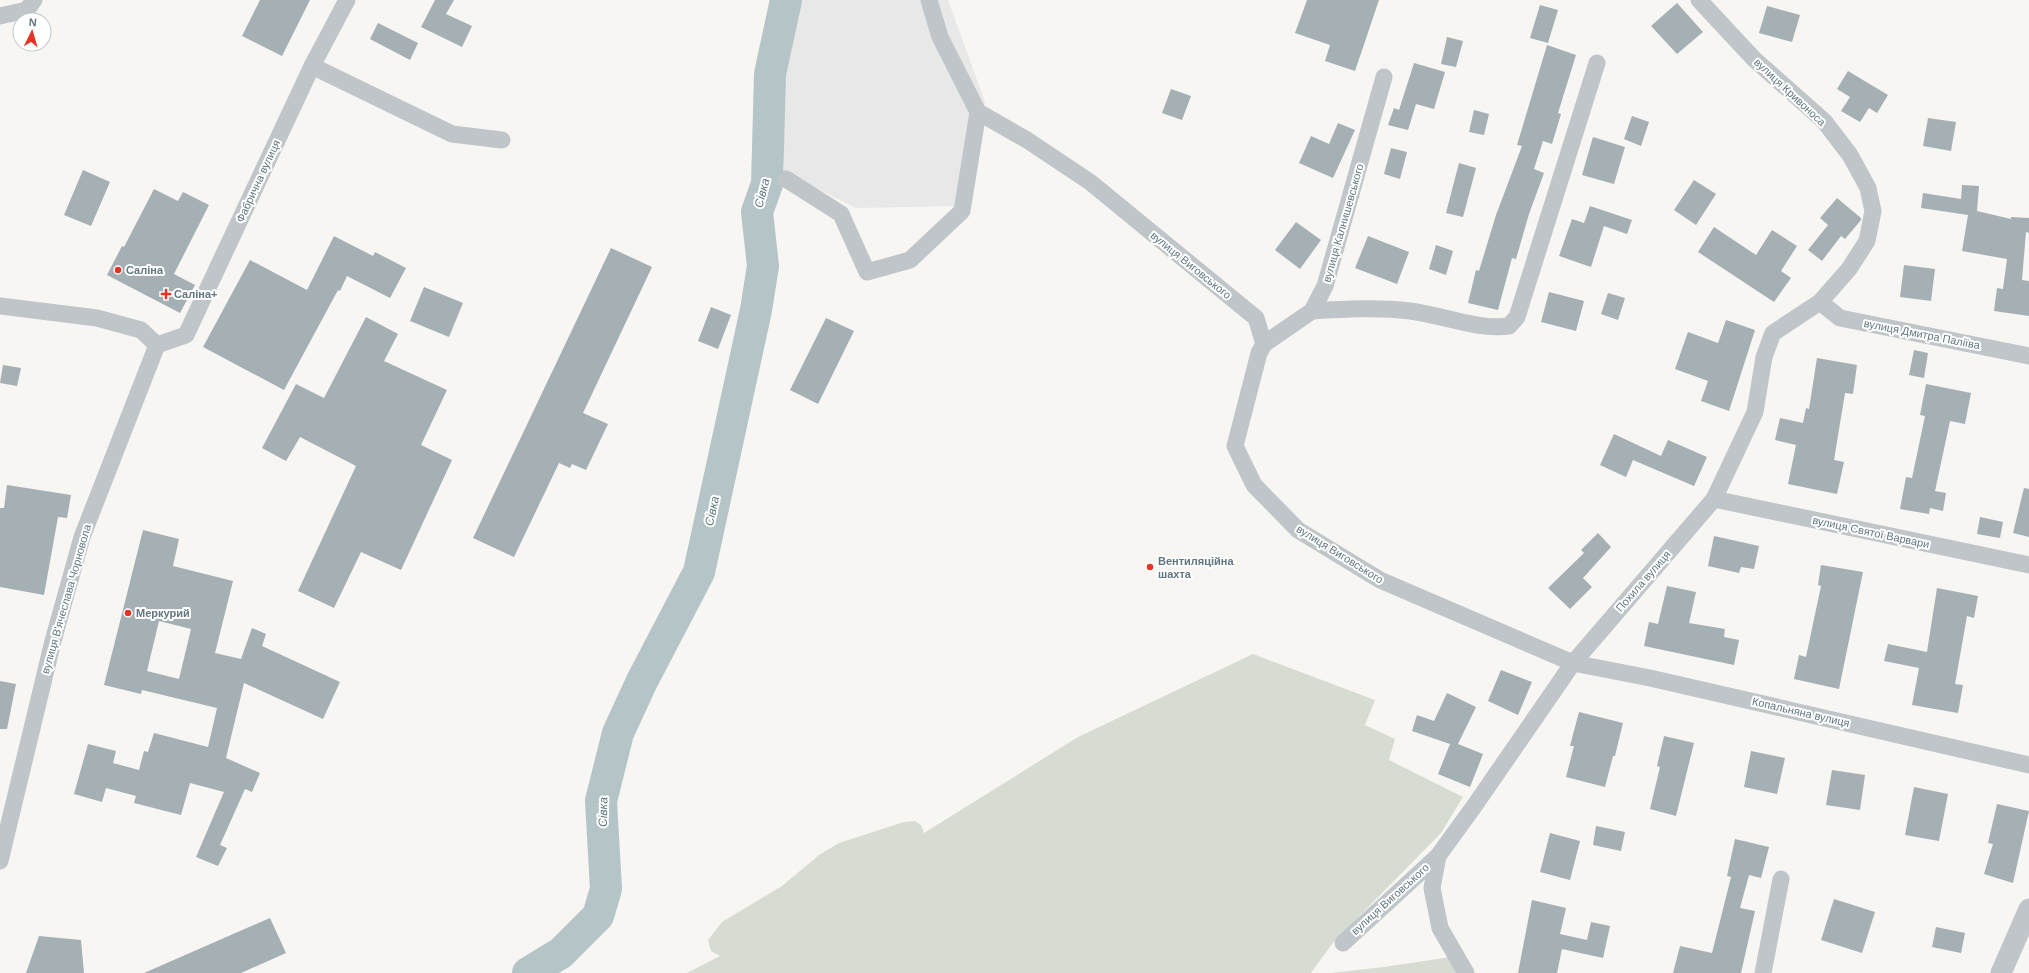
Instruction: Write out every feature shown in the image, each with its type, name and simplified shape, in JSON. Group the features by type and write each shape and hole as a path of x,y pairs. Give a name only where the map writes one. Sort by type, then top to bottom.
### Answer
{"street":[{"path":"0,16 27,10 34,0"},
{"name":"Фабрична вулиця","path":"157,345 186,335 312,66 347,0"},
{"path":"786,179 842,214 867,272 910,260 962,211 978,112 940,37 929,0"},
{"name":"вулиця Кривоноса","path":"1699,0 1754,59 1824,121 1850,155 1868,188 1873,212 1868,241 1849,269 1820,302 1773,333 1764,357 1755,412 1714,499"},
{"path":"1312,311 1353,309 1410,311 1492,328 1509,326 1516,317 1597,63"},
{"path":"312,66 452,134 502,140"},
{"name":"вулиця Калнишевського","path":"1264,344 1312,311 1325,286 1384,77"},
{"name":"вулиця Виговського","path":"978,112 1027,140 1090,182 1256,318 1264,344 1259,353 1235,446 1254,485 1298,530 1380,580 1573,663 1438,856 1343,943"},
{"name":"вулиця Дмитра Паліїва","path":"1820,302 1840,318 2029,356"},
{"path":"0,306 97,318 140,330 157,345"},
{"name":"вулиця В'ячеслава Чорновола","path":"0,861 52,641 82,537 157,345"},
{"name":"вулиця Святої Варвари","path":"1714,499 2029,565"},
{"name":"Похила вулиця","path":"1573,663 1714,499"},
{"name":"Копальняна вулиця","path":"1573,663 1650,678 2029,764"},
{"name":"вулиця Виговського","path":"1438,856 1432,888 1440,928 1466,973"},
{"path":"1762,973 1781,879"},
{"path":"2002,973 2029,909"}],"shaded area":[{"path":"795,0 948,0 985,102 955,206 856,208 784,172 783,76"},
{"path":"1253,654 1375,700 1365,725 1395,739 1389,760 1463,797 1441,833 1332,944 1311,973 687,973 720,956 711,951 708,940 722,922 782,886 819,855 839,843 904,822 915,821 921,825 924,833 1078,737"},
{"path":"1464,955 1474,973 1330,973 1384,967"}],"building":[{"path":"260,0 310,0 282,56 242,36"},
{"path":"435,0 454,0 446,14 472,26 462,47 421,27"},
{"path":"1307,0 1379,0 1355,71 1325,61 1330,45 1295,33"},
{"path":"1677,3 1703,32 1677,54 1651,26"},
{"path":"1540,5 1558,10 1548,43 1530,38"},
{"path":"1767,6 1800,15 1792,42 1759,33"},
{"path":"378,23 418,43 410,60 370,39"},
{"path":"1447,37 1463,41 1456,67 1441,64"},
{"path":"1547,45 1576,55 1558,113 1561,114 1552,144 1543,141 1534,169 1544,173 1529,214 1516,259 1512,258 1498,310 1468,303 1476,270 1479,271 1496,215 1522,146 1517,145"},
{"path":"1414,63 1445,72 1434,109 1416,104 1408,130 1388,125 1394,108 1399,110"},
{"path":"1848,71 1888,95 1877,113 1869,108 1860,122 1841,111 1850,97 1837,89"},
{"path":"1171,89 1191,96 1182,120 1162,113"},
{"path":"1474,110 1489,114 1484,135 1469,132"},
{"path":"1632,116 1649,122 1641,146 1624,139"},
{"path":"1928,118 1956,122 1951,151 1923,146"},
{"path":"1338,123 1355,130 1333,178 1299,163 1311,136 1329,144"},
{"path":"1593,137 1625,147 1614,184 1582,175"},
{"path":"1391,148 1407,152 1400,179 1384,174"},
{"path":"1459,163 1476,168 1463,217 1446,213"},
{"path":"83,170 110,182 91,226 64,215"},
{"path":"1694,180 1716,194 1696,225 1674,210"},
{"path":"1962,185 1979,186 1977,211 2011,219 2011,217 2029,218 2029,233 2026,232 2022,280 2029,281 2029,316 1994,311 1997,288 2003,289 2007,259 1962,251 1968,215 1921,208 1923,193 1961,199"},
{"path":"154,189 178,201 183,192 209,205 174,274 195,285 180,313 107,275 122,246 124,247"},
{"path":"1837,198 1861,218 1861,220 1845,239 1841,236 1822,261 1808,250 1828,225 1820,218"},
{"path":"1590,206 1632,220 1627,234 1604,226 1591,267 1559,256 1572,219 1584,223"},
{"path":"1296,222 1321,240 1300,269 1275,250"},
{"path":"1714,227 1756,255 1772,230 1797,246 1781,271 1791,278 1774,302 1698,252"},
{"path":"334,236 373,256 375,252 406,268 390,298 347,276 284,390 203,347 250,260 307,290"},
{"path":"1368,236 1409,252 1397,284 1355,268"},
{"path":"1436,245 1453,251 1446,275 1429,269"},
{"path":"611,248 652,267 583,413 608,424 586,470 572,464 570,468 559,463 514,557 473,538"},
{"path":"1904,265 1935,269 1931,301 1900,297"},
{"path":"424,287 463,303 449,337 410,321"},
{"path":"1549,292 1584,301 1576,331 1541,322"},
{"path":"1608,293 1625,298 1618,320 1601,314"},
{"path":"711,307 731,315 718,349 698,341"},
{"path":"366,317 398,334 384,361 447,390 421,445 452,460 401,570 361,552 334,608 298,591 356,466 300,437 286,461 262,448 296,384 324,398"},
{"path":"826,318 854,331 818,404 790,390"},
{"path":"1726,320 1755,330 1729,411 1701,401 1708,381 1675,369 1688,332 1718,343"},
{"path":"1914,350 1928,353 1924,378 1909,375"},
{"path":"1817,358 1857,365 1853,394 1845,393 1834,460 1844,462 1837,494 1788,484 1796,445 1775,440 1780,418 1803,423 1806,408 1809,409"},
{"path":"3,365 21,368 17,386 0,383"},
{"path":"1926,384 1971,393 1965,424 1950,421 1935,491 1946,493 1943,511 1930,508 1929,514 1900,509 1906,477 1912,478 1925,416 1920,415"},
{"path":"1614,434 1661,456 1668,440 1707,457 1694,486 1633,460 1626,477 1600,465"},
{"path":"7,485 71,495 67,518 58,517 44,595 0,587 0,508 4,508"},
{"path":"2024,488 2029,489 2029,537 2013,533"},
{"path":"1980,517 2003,522 2000,538 1977,534"},
{"path":"143,530 179,539 173,566 233,581 215,653 241,659 252,628 266,634 262,646 340,682 323,719 244,683 226,758 260,773 252,792 245,789 220,845 227,848 218,866 196,857 224,792 190,783 181,815 134,803 136,796 106,788 102,802 74,794 88,744 116,751 113,763 139,770 144,751 148,752 154,733 208,747 217,708 142,690 141,694 104,685","holes":["159,621 191,629 179,679 147,671"]},
{"path":"1598,533 1611,547 1583,578 1592,587 1570,609 1548,588 1584,553 1581,550"},
{"path":"1714,536 1759,546 1754,569 1741,567 1739,573 1708,566"},
{"path":"1821,565 1863,572 1839,689 1794,679 1799,655 1806,657 1821,586 1818,585"},
{"path":"1667,586 1696,592 1689,623 1725,629 1724,637 1739,640 1734,665 1644,646 1649,622 1658,624"},
{"path":"1937,588 1978,596 1974,618 1967,616 1955,684 1963,685 1958,713 1912,705 1919,668 1884,661 1888,644 1927,652"},
{"path":"1501,670 1532,682 1518,715 1488,701"},
{"path":"0,681 16,684 7,729 0,729"},
{"path":"1447,693 1476,707 1458,744 1483,754 1470,787 1438,774 1450,744 1412,731 1417,715 1434,721"},
{"path":"1579,712 1623,723 1615,756 1613,756 1605,787 1566,777 1574,746 1570,746"},
{"path":"1664,736 1694,743 1676,816 1650,809 1660,767 1657,766"},
{"path":"1751,751 1785,758 1777,794 1744,787"},
{"path":"1832,770 1865,775 1860,810 1826,805"},
{"path":"1914,787 1948,794 1939,841 1905,835"},
{"path":"1997,804 2029,811 2013,883 1984,874 1993,844 1988,843"},
{"path":"1596,826 1625,832 1621,851 1593,845"},
{"path":"1550,833 1580,841 1570,880 1540,872"},
{"path":"1735,839 1769,847 1761,878 1749,875 1740,908 1755,911 1741,973 1673,973 1680,946 1712,953 1731,877 1727,876"},
{"path":"1834,899 1875,912 1862,953 1821,940"},
{"path":"1532,900 1566,908 1560,934 1587,940 1591,922 1610,926 1603,958 1562,949 1557,973 1518,973"},
{"path":"270,918 286,953 241,973 144,973"},
{"path":"1936,927 1965,933 1961,953 1932,947"},
{"path":"39,936 81,940 84,973 26,973"}],"waterway":[{"name":"Сівка","path":"528,973 561,953 598,916 606,889 601,801 618,733 642,681 699,572 756,310 763,266 757,212 767,184 770,74 786,0"}],"place":[{"name":"Саліна","path":"118,270"},
{"name":"Саліна+","path":"166,294"},
{"name":"Вентиляційна шахта","path":"1150,567"},
{"name":"Меркурий","path":"128,613"}]}
